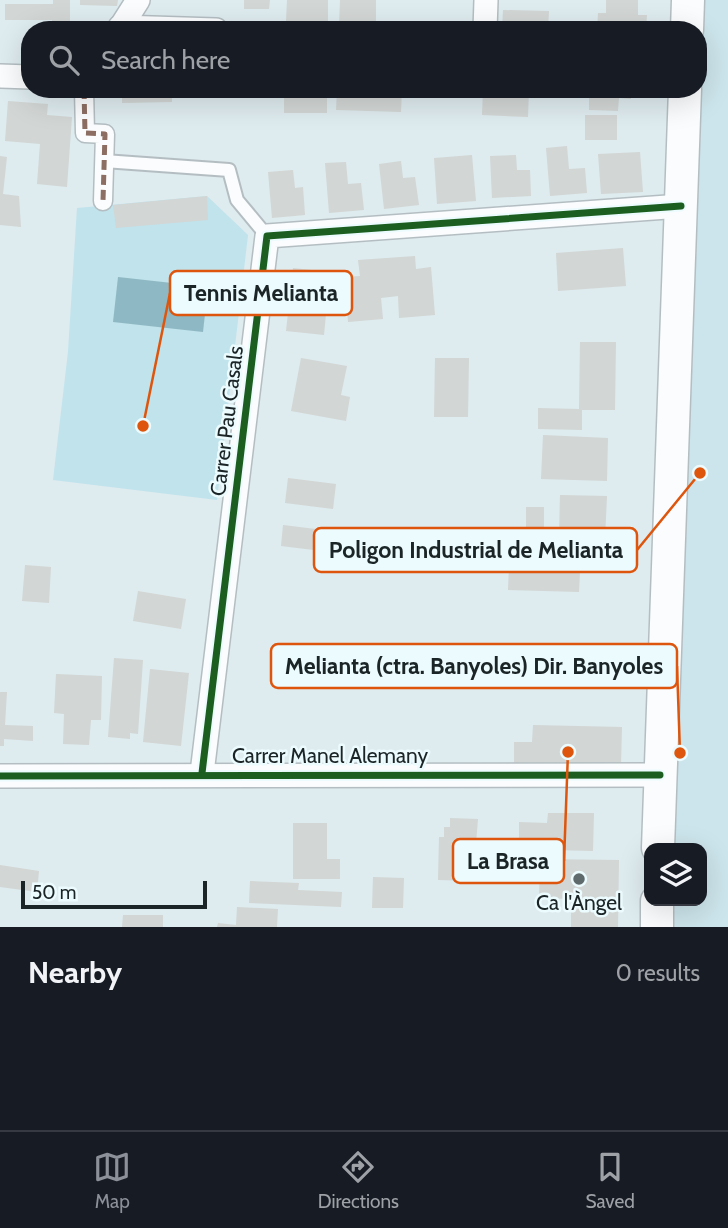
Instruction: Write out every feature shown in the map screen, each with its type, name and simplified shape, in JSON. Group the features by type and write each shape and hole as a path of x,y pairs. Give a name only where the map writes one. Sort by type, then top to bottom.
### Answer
{"main road":[{"path":"687,21 688,0"},
{"path":"658,843 685,98"},
{"path":"657,906 657,927"}],"street":[{"path":"124,21 138,0"},
{"path":"485,21 486,0"},
{"path":"0,76 21,77"},
{"path":"83,98 85,133 105,134 103,201"},
{"path":"267,236 681,206"},
{"name":"Carrer Pau Casals","path":"202,773 267,236"},
{"name":"Carrer Manel Alemany","path":"0,776 202,773 660,775"}],"lane":[{"path":"104,161 229,170 237,200 267,236"}],"shaded area":[{"path":"688,0 728,0 728,927 670,927 671,906 707,906 707,843 672,843 698,98 707,98 707,21 695,21"},
{"path":"207,196 248,235 217,500 53,480 68,352 77,208"},
{"path":"118,277 208,287 203,332 113,322"}],"building":[{"path":"53,0 70,0 70,21 5,20 5,4 53,4"},
{"path":"80,0 118,0 117,6 80,5"},
{"path":"244,0 270,0 269,9 244,9"},
{"path":"287,0 328,0 328,21 286,21"},
{"path":"340,0 376,0 376,21 339,21"},
{"path":"606,0 638,0 638,15 647,15 647,21 598,21 598,13 606,13"},
{"path":"503,10 549,11 548,21 502,21"},
{"path":"122,98 172,98 172,102 122,103"},
{"path":"284,98 327,98 327,113 284,113"},
{"path":"337,98 402,98 401,112 336,110"},
{"path":"483,98 529,98 528,117 482,115"},
{"path":"589,98 619,98 618,111 589,110"},
{"path":"8,101 48,104 47,115 72,117 67,187 37,184 40,144 5,141"},
{"path":"585,115 617,115 617,140 585,140"},
{"path":"567,146 569,169 585,168 587,193 550,196 546,148"},
{"path":"640,152 643,192 601,194 598,154"},
{"path":"472,155 476,201 437,204 434,158"},
{"path":"516,155 517,170 530,170 531,196 492,198 490,156"},
{"path":"0,156 7,157 3,194 19,196 21,227 0,225"},
{"path":"401,161 403,178 415,177 419,205 384,209 379,164"},
{"path":"346,162 348,184 361,183 364,210 329,213 325,163"},
{"path":"293,170 295,188 303,187 305,215 272,218 268,172"},
{"path":"207,196 208,220 116,228 113,205"},
{"path":"623,248 626,286 558,291 556,253"},
{"path":"415,256 416,269 431,267 435,315 399,318 398,296 381,298 383,319 348,322 345,277 360,276 358,260"},
{"path":"293,268 330,272 324,335 286,331"},
{"path":"580,342 616,342 615,410 582,410 582,430 538,429 538,408 579,409"},
{"path":"301,358 347,366 341,395 350,397 346,421 291,411"},
{"path":"435,358 469,358 468,417 434,417"},
{"path":"543,435 608,438 607,481 541,479"},
{"path":"288,478 336,484 333,509 285,503"},
{"path":"560,495 607,496 605,539 559,538"},
{"path":"526,507 544,507 544,529 526,529"},
{"path":"283,525 332,531 330,552 281,546"},
{"path":"510,541 587,544 586,572 580,572 579,592 508,590"},
{"path":"25,565 51,567 49,603 22,601"},
{"path":"138,591 186,599 181,629 133,621"},
{"path":"114,658 143,660 138,734 130,733 130,739 108,737"},
{"path":"150,669 189,673 181,746 143,742"},
{"path":"56,674 102,676 101,720 91,720 89,745 63,744 64,714 54,713"},
{"path":"0,692 7,692 5,725 33,726 33,741 4,739 4,746 0,746"},
{"path":"533,725 622,727 621,765 514,763 514,742 532,742"},
{"path":"548,813 594,813 593,851 552,850 552,855 519,855 519,822 547,823"},
{"path":"450,818 478,819 473,881 438,880 439,837 444,837 444,827 450,827"},
{"path":"293,823 327,823 327,859 340,859 340,879 293,879"},
{"name":"Ca l'Àngel","path":"540,859 619,860 618,927 571,927 571,899 539,898"},
{"path":"0,865 39,871 37,892 0,887"},
{"path":"373,877 404,878 403,908 372,908"},
{"path":"250,881 299,883 298,890 342,892 341,907 249,903"},
{"path":"237,907 278,909 277,927 217,927 218,923 236,925"},
{"path":"123,915 163,915 163,927 122,927"}],"marked path":[{"path":"84,98 85,133 105,134 103,201"}],"cycle path":[{"path":"202,773 267,236 681,206"},
{"path":"0,776 660,775"}],"place":[{"name":"Tennis Melianta","path":"143,426"},
{"name":"Poligon Industrial de Melianta","path":"700,473"},
{"name":"La Brasa","path":"568,752"},
{"name":"Melianta (ctra. Banyoles) Dir. Banyoles","path":"680,753"},
{"name":"Ca l'Àngel","path":"579,879"}]}
